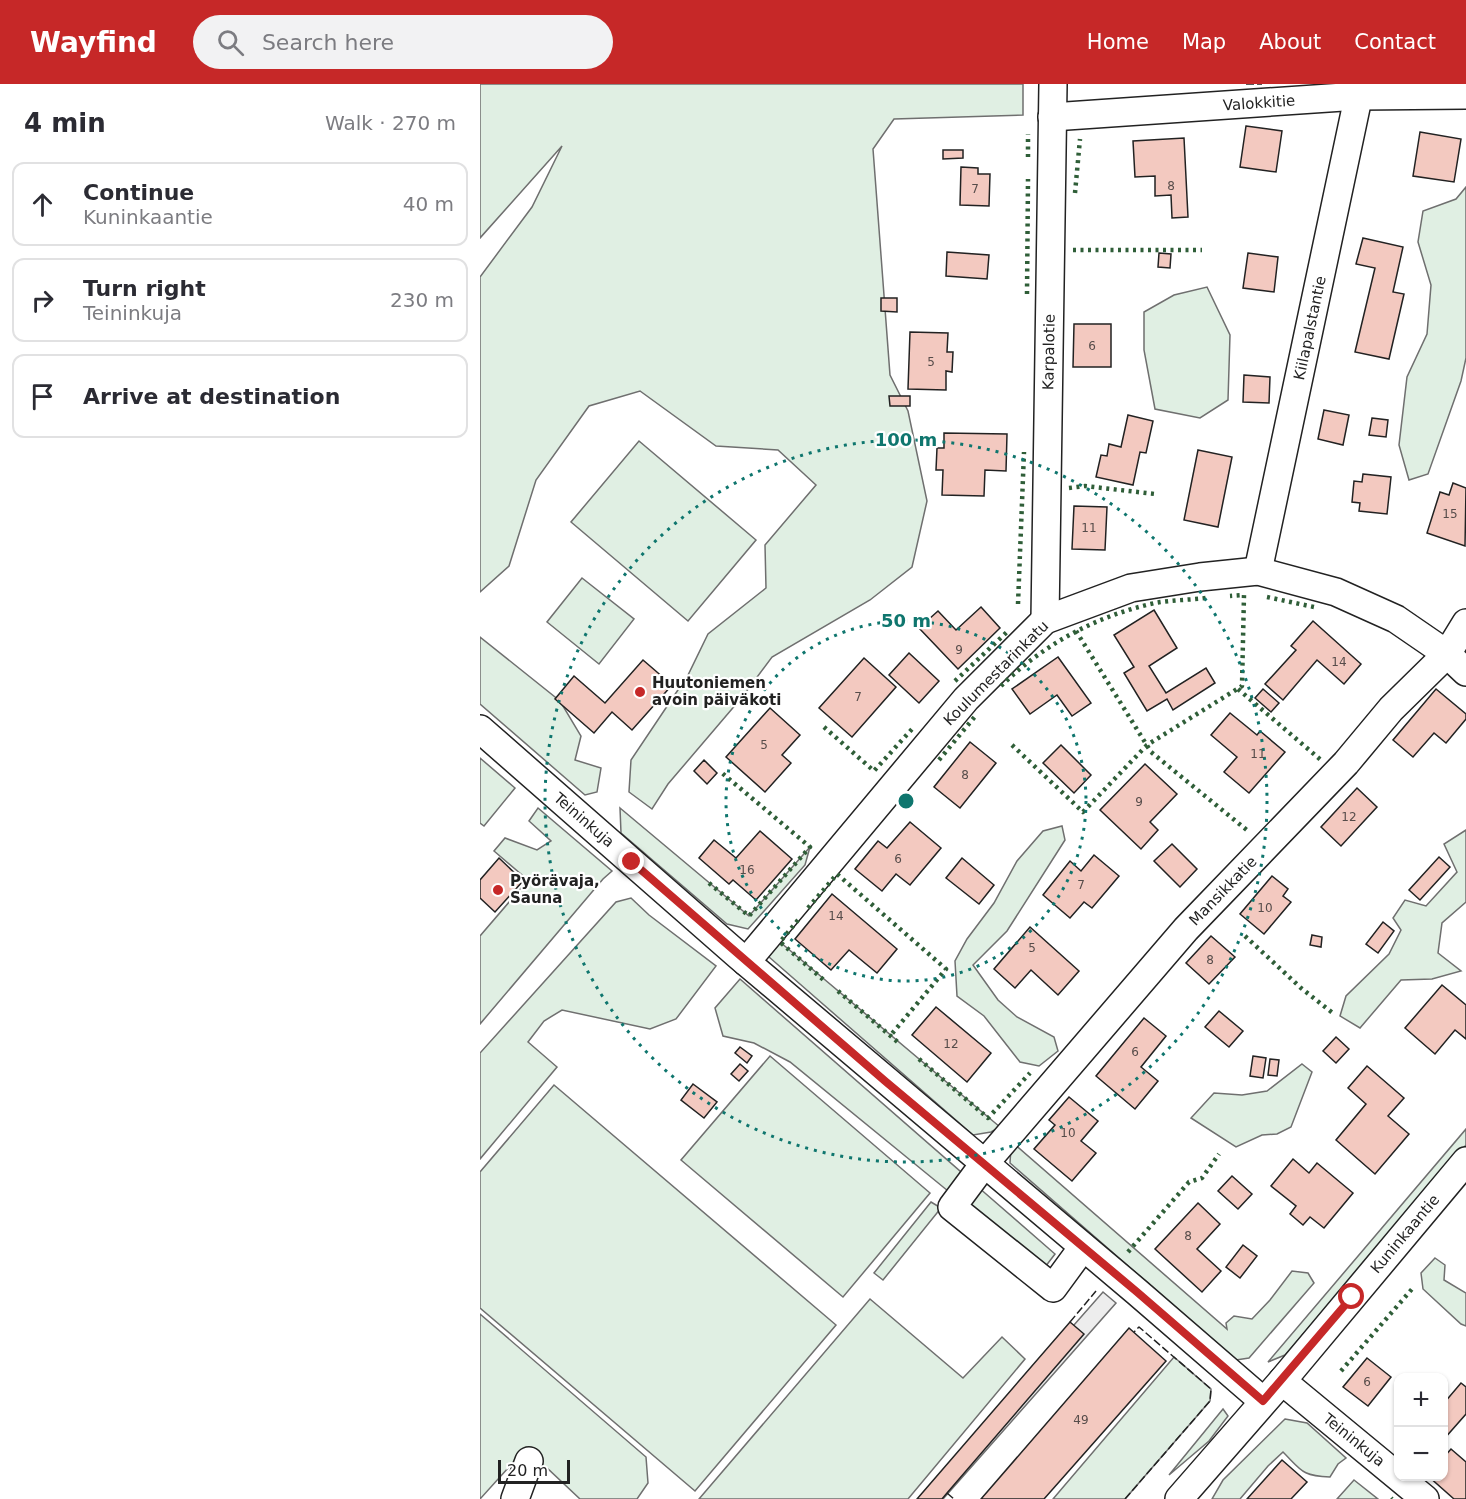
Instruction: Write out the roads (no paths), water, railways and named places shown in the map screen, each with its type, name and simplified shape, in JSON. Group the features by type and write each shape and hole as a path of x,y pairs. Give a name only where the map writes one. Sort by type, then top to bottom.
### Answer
{"street":[{"name":"Karpalotie","path":"1045,621 1053,84"},
{"name":"Valokkitie","path":"1052,117 1360,90 1466,95"},
{"name":"Kiilapalstantie","path":"1258,571 1360,90"},
{"name":"Koulumestarinkatu","path":"746,962 966,699 1045,621 1131,588 1258,571 1336,592 1396,619 1456,663"},
{"name":"Mansikkatie","path":"1083,1247 1053,1288 952,1207 984,1164 1200,913 1346,763 1391,709 1456,663 1466,623"},
{"name":"Teininkuja","path":"480,729 746,962 1263,1401"},
{"name":"Kuninkaantie","path":"1179,1499 1282,1381 1466,1161"},
{"name":"Teininkuja","path":"1282,1381 1425,1499"},
{"path":"515,1499 529,1461"}],"place":[{"name":"Huutoniemen avoin päiväkoti","path":"640,692"},
{"name":"Pyörävaja, Sauna","path":"498,890"}]}
